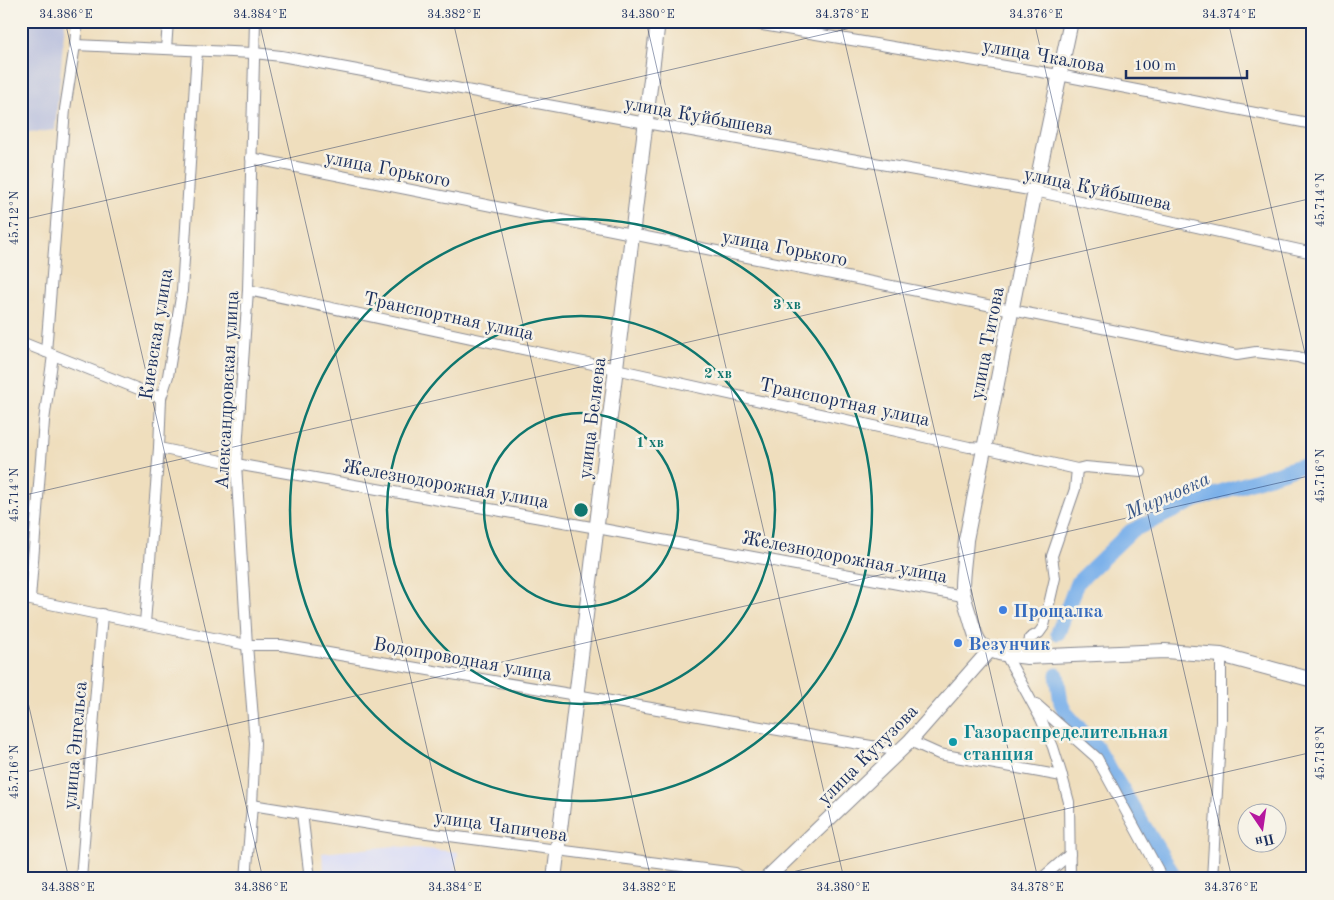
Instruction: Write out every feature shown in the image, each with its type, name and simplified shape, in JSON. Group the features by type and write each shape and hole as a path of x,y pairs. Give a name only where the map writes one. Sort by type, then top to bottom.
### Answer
{"main road":[{"name":"улица Беляева","path":"554,879 658,21"},
{"name":"улица Титова","path":"990,650 978,641 963,596 962,586 966,540 1035,191 1071,21"},
{"path":"990,650 1006,655 1027,656 1165,651 1221,655 1313,680"},
{"name":"улица Кутузова","path":"766,879 910,741 990,650"}],"street":[{"path":"26,598 50,353 65,109 77,21"},
{"path":"166,49 168,21"},
{"name":"Александровская улица","path":"246,879 255,743 236,464 248,290 255,21"},
{"name":"улица Чкалова","path":"739,21 1059,75 1313,124"},
{"name":"улица Куйбышева","path":"75,45 254,53 281,56 646,123 1035,191 1313,253"},
{"name":"Киевская улица","path":"145,623 159,448 161,398 168,376 182,292 197,51"},
{"name":"улица Горького","path":"251,158 1238,355 1256,352 1298,357 1313,362"},
{"name":"Транспортная улица","path":"248,290 969,447 984,448 1077,469 1086,467 1141,472"},
{"path":"21,342 161,398"},
{"name":"Железнодорожная улица","path":"159,448 236,464 597,528 963,596"},
{"path":"1027,656 1030,638 1039,633 1044,626 1055,578 1052,556 1074,489 1077,469"},
{"name":"Водопроводная улица","path":"26,598 247,645 281,645 900,751"},
{"name":"улица Энгельса","path":"81,879 102,614"},
{"path":"1006,655 1041,719 1053,747 1062,776 1069,802 1070,879"},
{"path":"1212,879 1221,721 1221,655"},
{"path":"1030,699 1097,758 1158,870 1160,879"},
{"path":"910,741 939,754 1062,776"},
{"name":"улица Чапичева","path":"252,805 419,832 735,873 744,879"},
{"path":"302,813 310,879"},
{"path":"1041,879 1070,854"}],"shaded area":[{"path":"21,21 65,21 55,130 21,134"},
{"path":"394,846 458,852 455,879 325,879 322,853"}],"waterway":[{"name":"Мирновка","path":"1058,633 1077,583 1131,531 1196,500 1297,467 1313,465"},
{"name":"Мирновка","path":"1057,675 1061,703 1065,712 1097,748 1176,879"}],"place":[{"name":"Прощалка","path":"1003,610"},
{"name":"Везунчик","path":"958,643"},
{"name":"Газораспределительная станция","path":"953,742"}]}
